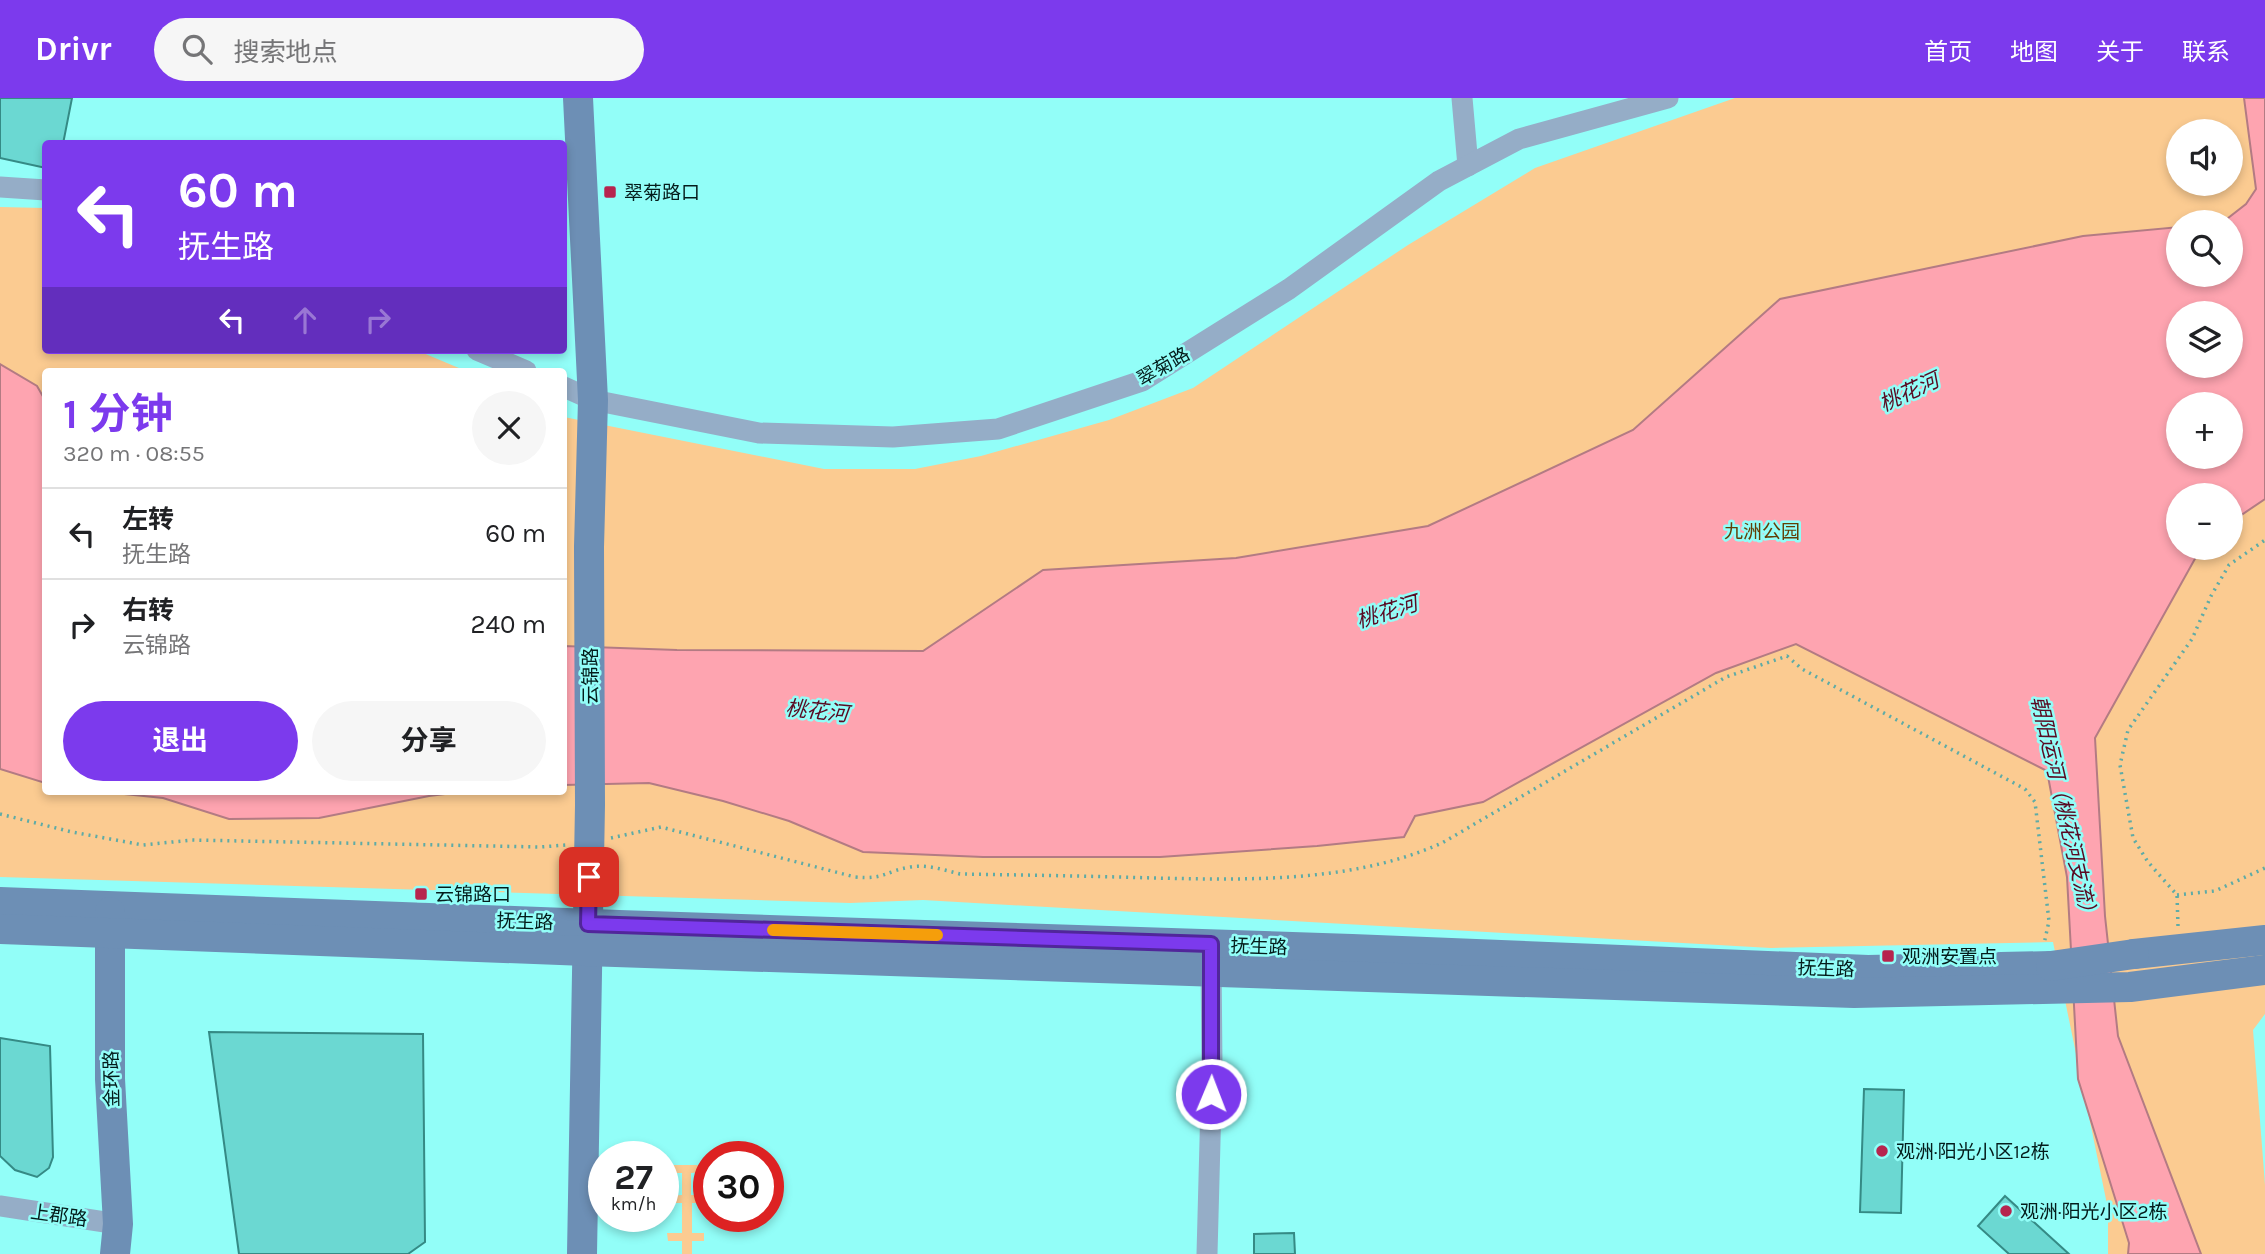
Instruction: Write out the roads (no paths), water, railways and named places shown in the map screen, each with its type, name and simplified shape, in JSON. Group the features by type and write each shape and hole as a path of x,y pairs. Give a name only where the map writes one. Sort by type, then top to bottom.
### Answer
{"main road":[{"name":"云锦路","path":"578,98 593,400 589,547 590,842 582,1254"},
{"name":"抚生路","path":"0,902 110,918 587,937 1211,957 1854,993 2045,974 2134,954 2265,940"},
{"name":"抚生路","path":"0,929 110,918"},
{"name":"金环路","path":"110,918 110,1079 118,1223 115,1254"},
{"name":"抚生路","path":"2045,974 2130,987 2265,970"}],"street":[{"path":"1462,98 1468,166"},
{"name":"翠菊路","path":"567,388 593,400 759,433 893,438 998,429 1142,381 1289,289 1438,181 1519,139 1668,98"},
{"path":"0,187 42,190"},
{"path":"486,354 519,368"},
{"path":"1207,1254 1212,1066 1211,957"},
{"name":"上郡路","path":"0,1206 118,1223"}],"water":[{"path":"2244,98 2265,98 2265,499 2243,514 2243,483 2166,483 2166,560 2194,560 2095,738 2105,916 2118,1036 2201,1254 2128,1254 2129,1243 2078,1079 2067,877 2047,771 1796,644 1716,673 1483,802 1415,816 1404,837 1160,857 983,857 863,852 789,821 649,783 567,785 567,646 677,650 923,651 1043,570 1236,558 1428,526 1633,430 1780,299 2083,236 2166,228 2166,287 2243,287 2243,210 2238,210 2256,189"},
{"path":"0,364 37,386 42,395 42,782 0,769"},
{"path":"134,795 437,795 319,818 229,819 163,798"}],"place":[{"name":"翠菊路口","path":"610,192"},
{"name":"云锦路口","path":"421,894"},
{"name":"观洲安置点","path":"1888,956"},
{"name":"观洲·阳光小区12栋","path":"1882,1151"},
{"name":"观洲·阳光小区2栋","path":"2006,1211"}],"water label":[{"name":"桃花河","path":"1909,392"},
{"name":"桃花河","path":"1387,612"},
{"name":"桃花河","path":"817,711"},
{"name":"朝阳运河（桃花河支流）","path":"2064,809"}],"park label":[{"name":"九洲公园","path":"1762,531"}]}
